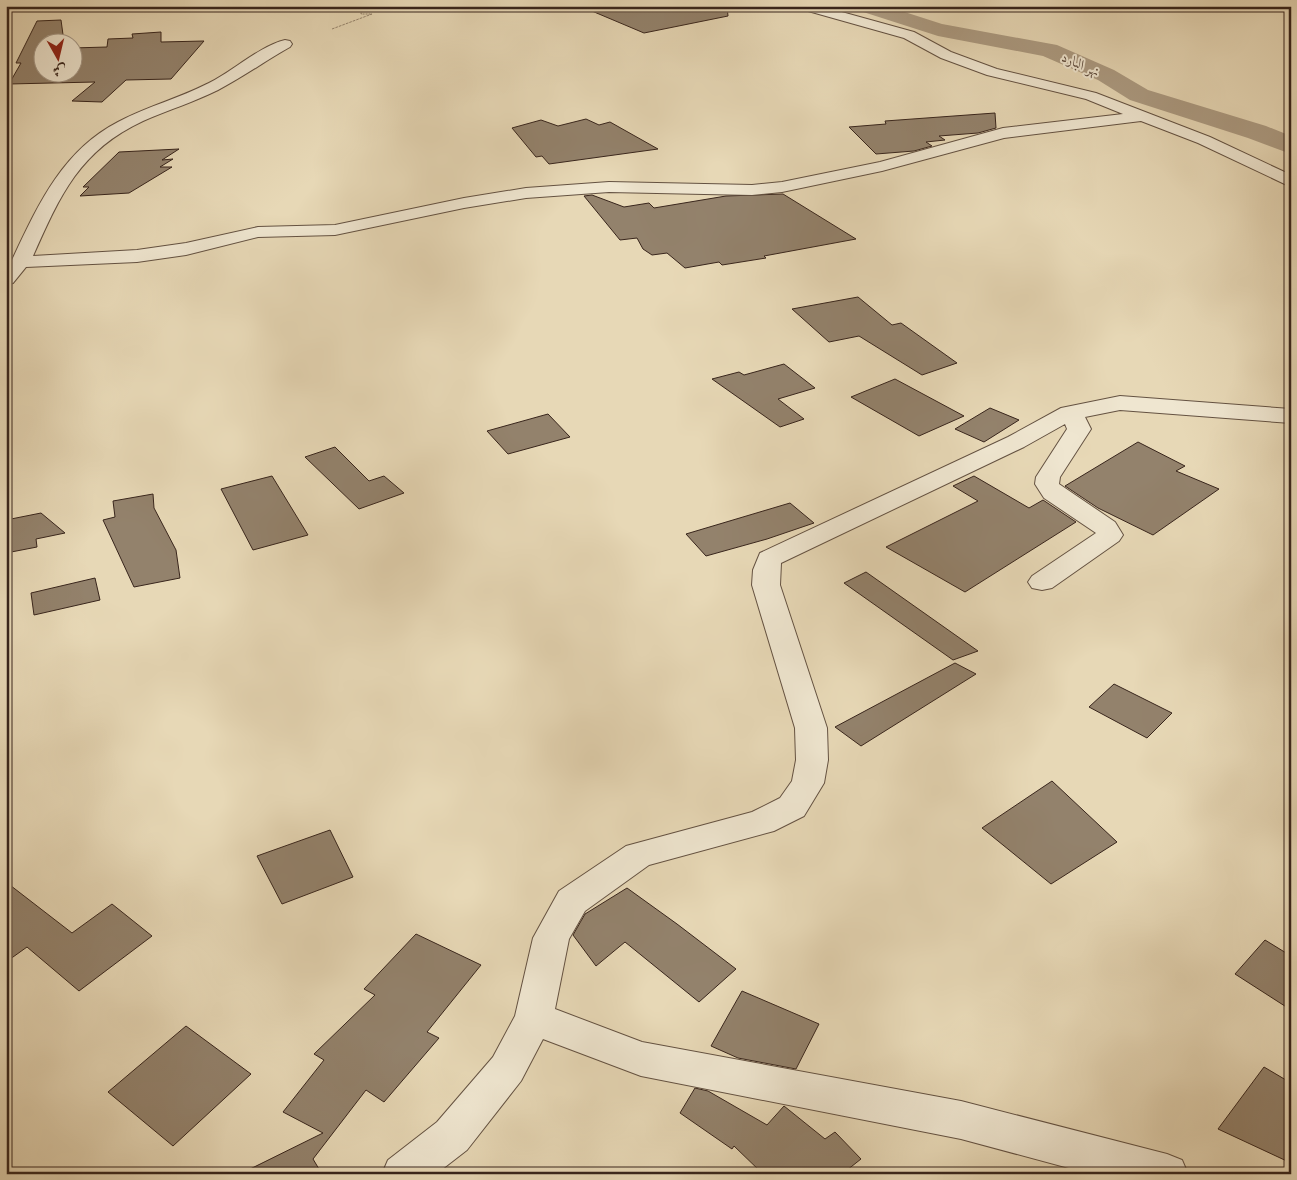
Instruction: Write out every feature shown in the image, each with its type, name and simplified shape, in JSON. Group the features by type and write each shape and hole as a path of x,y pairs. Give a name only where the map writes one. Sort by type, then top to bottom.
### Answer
{"street":[{"path":"805,6 896,30 946,55 992,72 1078,92 1204,140 1291,182"},
{"path":"6,279 21,262 40,220 65,177 86,152 134,119 203,92 284,44"},
{"path":"21,262 137,256 186,249 258,232 335,230 464,203 526,194 609,187 752,190 782,187 890,164 1003,133 1143,116"},
{"path":"403,1174 452,1136 507,1069 534,1018 551,938 572,902 604,876 638,855 762,822 792,807 808,783 812,760 811,728 766,585 768,559 1016,442 1066,415 1120,403 1291,416"},
{"path":"1042,582 1110,536 1106,527 1054,493 1047,484 1048,477 1079,429 1076,421 1066,415"},
{"path":"534,1018 641,1059 961,1120 1167,1174"}],"path":[{"path":"332,29 372,14 362,14 360,12 362,7 355,6"},
{"path":"516,10 557,6"},
{"path":"6,37 10,49 6,69"}],"building":[{"path":"580,6 727,6 728,16 644,33"},
{"path":"61,20 63,32 32,32 32,82 82,82 82,48 107,47 108,39 133,38 132,34 161,32 161,42 204,41 171,79 126,80 102,102 72,101 95,82 9,84 21,63 16,63 37,21"},
{"path":"995,113 996,128 978,133 939,136 945,140 926,142 932,146 914,151 876,154 849,127 886,124 885,121"},
{"path":"586,119 599,125 610,122 658,149 549,164 542,156 536,157 512,128 541,120 558,126"},
{"path":"179,149 162,160 173,159 160,167 172,167 129,193 80,196 89,187 83,187 119,152"},
{"path":"783,194 856,239 764,256 766,258 722,265 719,262 685,268 667,253 652,255 643,249 637,238 620,240 584,196 592,195 624,207 649,203 654,208 726,196"},
{"path":"858,297 892,325 901,323 957,363 922,375 859,336 829,342 792,309"},
{"path":"784,364 815,388 778,399 804,419 780,427 712,379 739,372 744,375"},
{"path":"895,379 964,416 919,436 851,397"},
{"path":"990,408 1019,420 984,442 955,429"},
{"path":"548,414 570,437 508,454 487,431"},
{"path":"1138,442 1185,466 1176,471 1219,489 1153,535 1098,508 1065,486"},
{"path":"335,447 369,481 384,476 404,493 359,509 305,457"},
{"path":"272,476 308,535 253,550 221,489"},
{"path":"974,476 1029,508 1043,500 1076,522 965,592 886,547 978,501 953,486"},
{"path":"153,494 154,508 176,550 180,578 134,587 103,520 115,517 113,501"},
{"path":"790,503 814,523 767,539 706,556 686,534"},
{"path":"41,513 65,533 36,539 37,547 6,553 6,520"},
{"path":"866,572 978,651 953,660 844,583"},
{"path":"95,578 100,600 34,615 31,593"},
{"path":"955,663 976,674 861,746 835,727"},
{"path":"1114,684 1172,713 1147,738 1089,707"},
{"path":"1052,781 1117,842 1051,884 982,828"},
{"path":"330,830 353,877 282,904 257,856"},
{"path":"6,882 72,933 112,904 152,936 79,991 27,947 6,962"},
{"path":"627,888 736,969 699,1002 625,942 596,966 573,935 585,914"},
{"path":"416,934 481,965 427,1032 439,1038 384,1102 366,1090 313,1159 322,1174 240,1174 323,1133 283,1112 324,1060 314,1054 375,995 364,989"},
{"path":"1265,940 1291,956 1291,1010 1235,974"},
{"path":"742,991 819,1024 796,1069 738,1058 711,1046"},
{"path":"186,1026 251,1074 173,1146 108,1092"},
{"path":"1264,1067 1291,1083 1291,1163 1218,1129"},
{"path":"695,1088 708,1091 767,1125 784,1106 825,1139 835,1132 861,1159 842,1174 763,1174 734,1146 732,1149 680,1113"}],"waterway":[{"name":"نهر البارد","path":"864,6 938,30 1049,50 1106,75 1139,95 1257,132 1291,146"}]}
